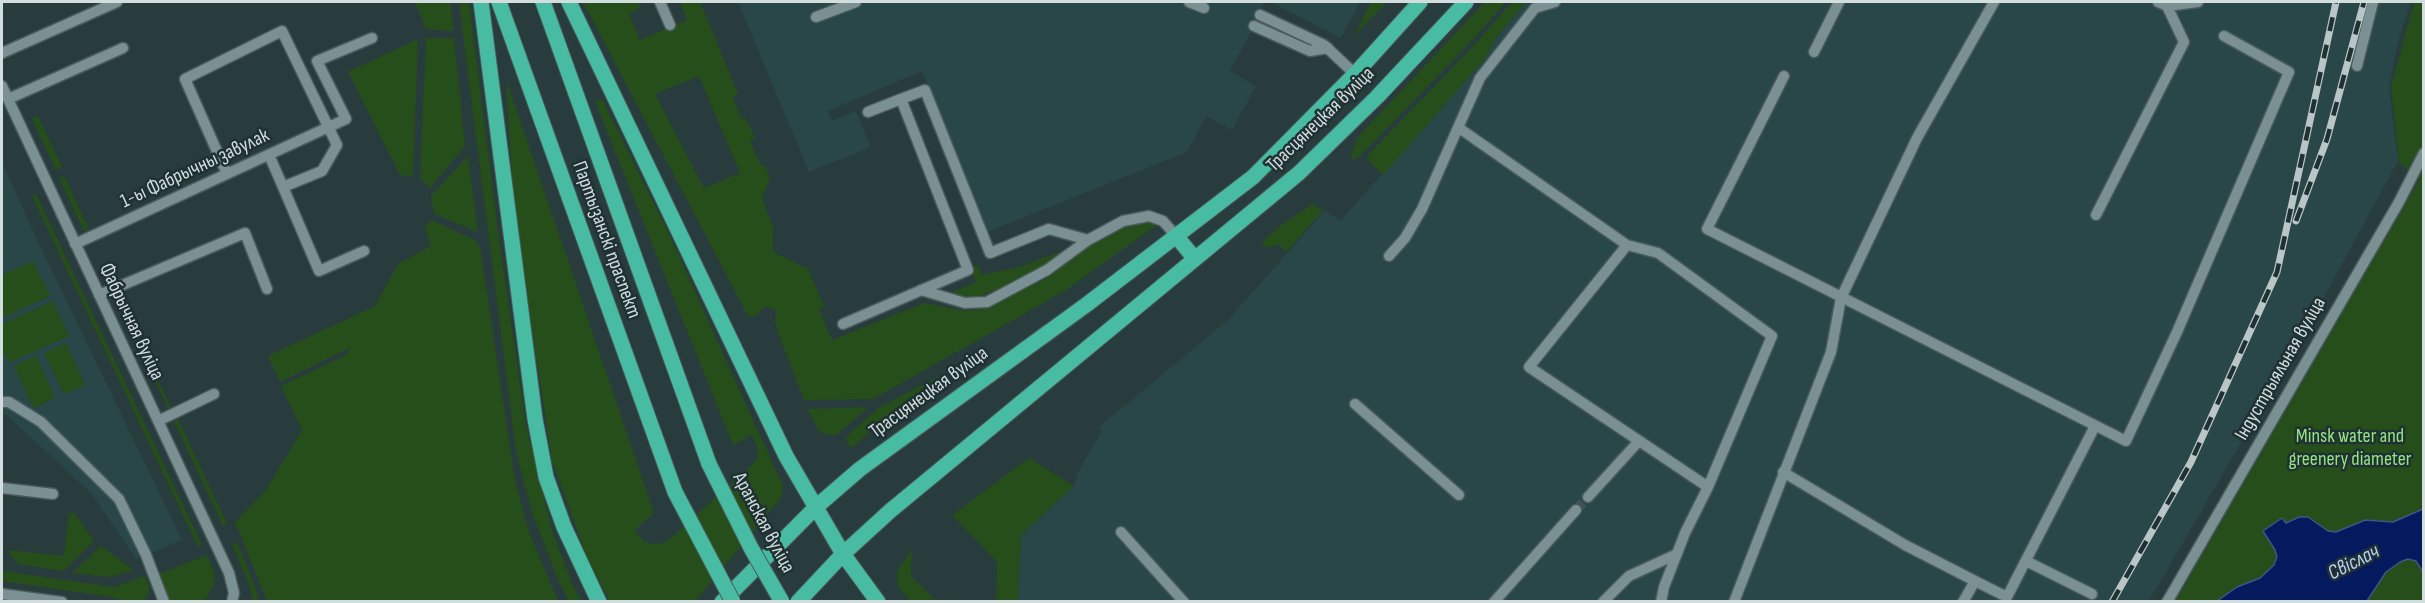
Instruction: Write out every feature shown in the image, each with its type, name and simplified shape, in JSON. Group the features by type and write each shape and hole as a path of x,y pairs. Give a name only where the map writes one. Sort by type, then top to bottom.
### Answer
{"main road":[{"path":"481,2 535,419 546,477 576,554 599,602"},
{"name":"Партызанскі праспект","path":"499,2 675,492 733,602"},
{"name":"Партызанскі праспект","path":"543,2 709,464"},
{"path":"569,2 786,456 843,554 878,602"},
{"name":"Трасцянецкая вуліца","path":"722,602 816,507 860,469 1177,237 1262,169 1355,74 1420,2"},
{"name":"Трасцянецкая вуліца","path":"798,602 843,554 890,511 1299,173 1377,97 1466,2"},
{"path":"1177,237 1195,259"},
{"name":"Аранская вуліца","path":"709,464 751,548 782,602"}],"street":[{"path":"2,53 117,2"},
{"path":"660,2 670,25"},
{"path":"816,17 856,2"},
{"path":"1189,2 1204,8"},
{"path":"1389,256 1405,238 1422,209 1480,78 1535,8 1555,2"},
{"path":"1814,52 1839,2"},
{"path":"1734,602 1831,352 1841,298 1917,138 1994,2"},
{"path":"2096,215 2184,42 2163,4 2198,2"},
{"path":"2357,66 2373,2"},
{"path":"1260,15 1328,48 1355,74"},
{"path":"1254,26 1310,51 1328,48"},
{"path":"227,174 185,79 282,31 337,145 322,171 283,187"},
{"path":"1784,76 1707,230 2126,441 2177,332 2289,72 2224,36"},
{"path":"330,127 346,119 318,61 372,38"},
{"path":"8,99 123,48"},
{"name":"Фабрычная вуліца","path":"2,86 229,573 234,593 232,602"},
{"path":"868,112 925,90 990,253 1049,229 1088,240"},
{"path":"843,324 968,270 901,99"},
{"name":"1-ы Фабрычны завулак","path":"75,244 330,127"},
{"path":"1459,128 1627,245 1658,254 1772,336 1677,554 1664,587 1661,602"},
{"name":"Індустрыяльная вуліца","path":"2167,602 2399,202 2424,153"},
{"path":"268,154 319,271 364,251"},
{"path":"921,290 965,303 987,302 1047,270 1088,240 1123,220 1149,216 1164,221 1177,237"},
{"path":"99,295 120,284 245,233 267,289"},
{"path":"1627,245 1529,367 1708,487"},
{"path":"158,421 214,394"},
{"path":"2,402 9,402 41,422 119,499 146,555 164,602"},
{"path":"1355,404 1459,495"},
{"path":"1783,472 1905,545 2007,597 2095,426"},
{"path":"1588,497 1639,441"},
{"path":"2,489 53,494"},
{"path":"1494,602 1576,510"},
{"path":"1121,532 1184,602"},
{"path":"1603,602 1629,576 1677,554"},
{"path":"2026,561 2092,594"},
{"path":"1963,602 1975,581"},
{"path":"2,594 62,602"}],"shaded area":[{"path":"738,2 1264,2 1260,15 1230,71 1256,86 1232,130 1206,116 1187,152 987,232 922,71 828,111 832,121 856,111 871,147 809,172"},
{"path":"1270,2 1360,2 1341,38"},
{"path":"1526,2 2411,2 2399,38 2389,87 2398,161 2300,341 2149,601 1018,602 1021,535 1074,486 1078,472 1102,431 1099,427 1229,319 1325,210 1340,221 1485,59 1495,39"},
{"path":"2,162 39,244 182,540 136,559 91,493 7,415 2,414"}],"green space":[{"path":"415,2 450,2 454,31 426,29"},
{"path":"459,2 469,2 497,224 526,426 552,530 573,586 582,601 569,601 559,582 532,513 516,451"},
{"path":"583,2 642,2 639,8 629,15 640,40 687,20 680,2 700,2 738,94 733,97 742,120 746,118 755,138 750,141 761,166 765,165 770,178 762,199 773,227 773,252 808,269 824,306 819,309 832,340 924,303 965,311 983,309 1046,279 1103,235 1144,219 1157,225 1063,292 873,399 804,400 775,324 776,310 765,306 757,315 749,318","holes":["699,76 740,173 704,188 655,94"]},
{"path":"1371,2 1387,2 1354,36"},
{"path":"1485,2 1506,2 1465,48 1360,156 1350,161 1357,138"},
{"path":"1512,2 1526,2 1495,39 1485,59 1383,175 1367,159 1369,154 1468,52"},
{"name":"Minsk water and greenery diameter","path":"2414,2 2423,2 2423,509 2393,522 2365,520 2336,532 2328,531 2315,521 2292,520 2286,523 2282,518 2264,531 2277,557 2268,572 2260,578 2237,587 2217,601 2175,602 2420,179 2399,162 2391,87"},
{"path":"426,38 454,38 465,146 430,188 420,178"},
{"path":"418,39 413,176 400,175 348,72"},
{"path":"506,79 654,513 635,530 642,540 651,544 665,543 751,466 758,458 757,446 752,435 733,445 595,101 602,99 668,232 783,486 781,498 695,601 610,601 587,557 552,460 514,209"},
{"path":"38,116 62,167 56,170 32,119"},
{"path":"468,156 478,232 434,214 431,196"},
{"path":"64,176 89,229 84,231 59,178"},
{"path":"36,194 202,545 198,547 32,196"},
{"path":"1313,204 1323,211 1286,252 1279,244 1267,248 1261,243 1283,224"},
{"path":"431,220 475,240 480,246 515,481 529,532 558,601 267,601 235,522 266,490 302,430 281,386 346,355 351,347 280,382 268,356 375,306 398,264 431,246 425,227"},
{"path":"1061,251 1060,258 1025,278 975,298 960,298 951,293 976,282 973,266 978,265 982,275 1020,267"},
{"path":"33,261 50,296 2,318 2,275"},
{"path":"115,288 171,408 169,410 112,290"},
{"path":"53,301 69,336 9,363 2,348 2,324"},
{"path":"66,343 85,385 64,394 44,353"},
{"path":"36,356 55,398 33,408 14,366"},
{"path":"961,365 888,415 852,448 845,440 880,407"},
{"path":"869,407 836,435 818,430 807,409"},
{"path":"178,419 227,524 223,526 174,421"},
{"path":"1029,458 1074,486 1021,535 1018,601 996,601 997,562 952,515"},
{"path":"69,512 75,514 94,541 63,571 18,564 7,550 64,556"},
{"path":"237,542 259,601 253,601 232,544"},
{"path":"101,546 134,570 109,577 72,573"},
{"path":"912,549 911,576 936,601 911,601 898,587 897,571"},
{"path":"207,555 213,569 215,583 206,598 200,602 170,600 159,574"},
{"path":"2408,559 2416,561 2423,572 2423,601 2367,602 2386,572"},
{"path":"2,571 114,587 145,576 149,593 145,599 140,601 124,601 112,597 2,581"}],"water":[{"name":"Свіслач","path":"2423,509 2423,572 2416,561 2408,559 2400,562 2386,572 2367,601 2217,601 2237,587 2260,578 2274,565 2277,557 2275,550 2263,531 2282,518 2286,523 2299,517 2308,517 2328,531 2336,532 2365,520 2393,522"}],"tunnel":[{"path":"1576,510 1588,497"}],"railway":[{"path":"2112,602 2191,462 2277,272 2336,2"},
{"path":"2296,221 2327,139 2364,2"}]}
